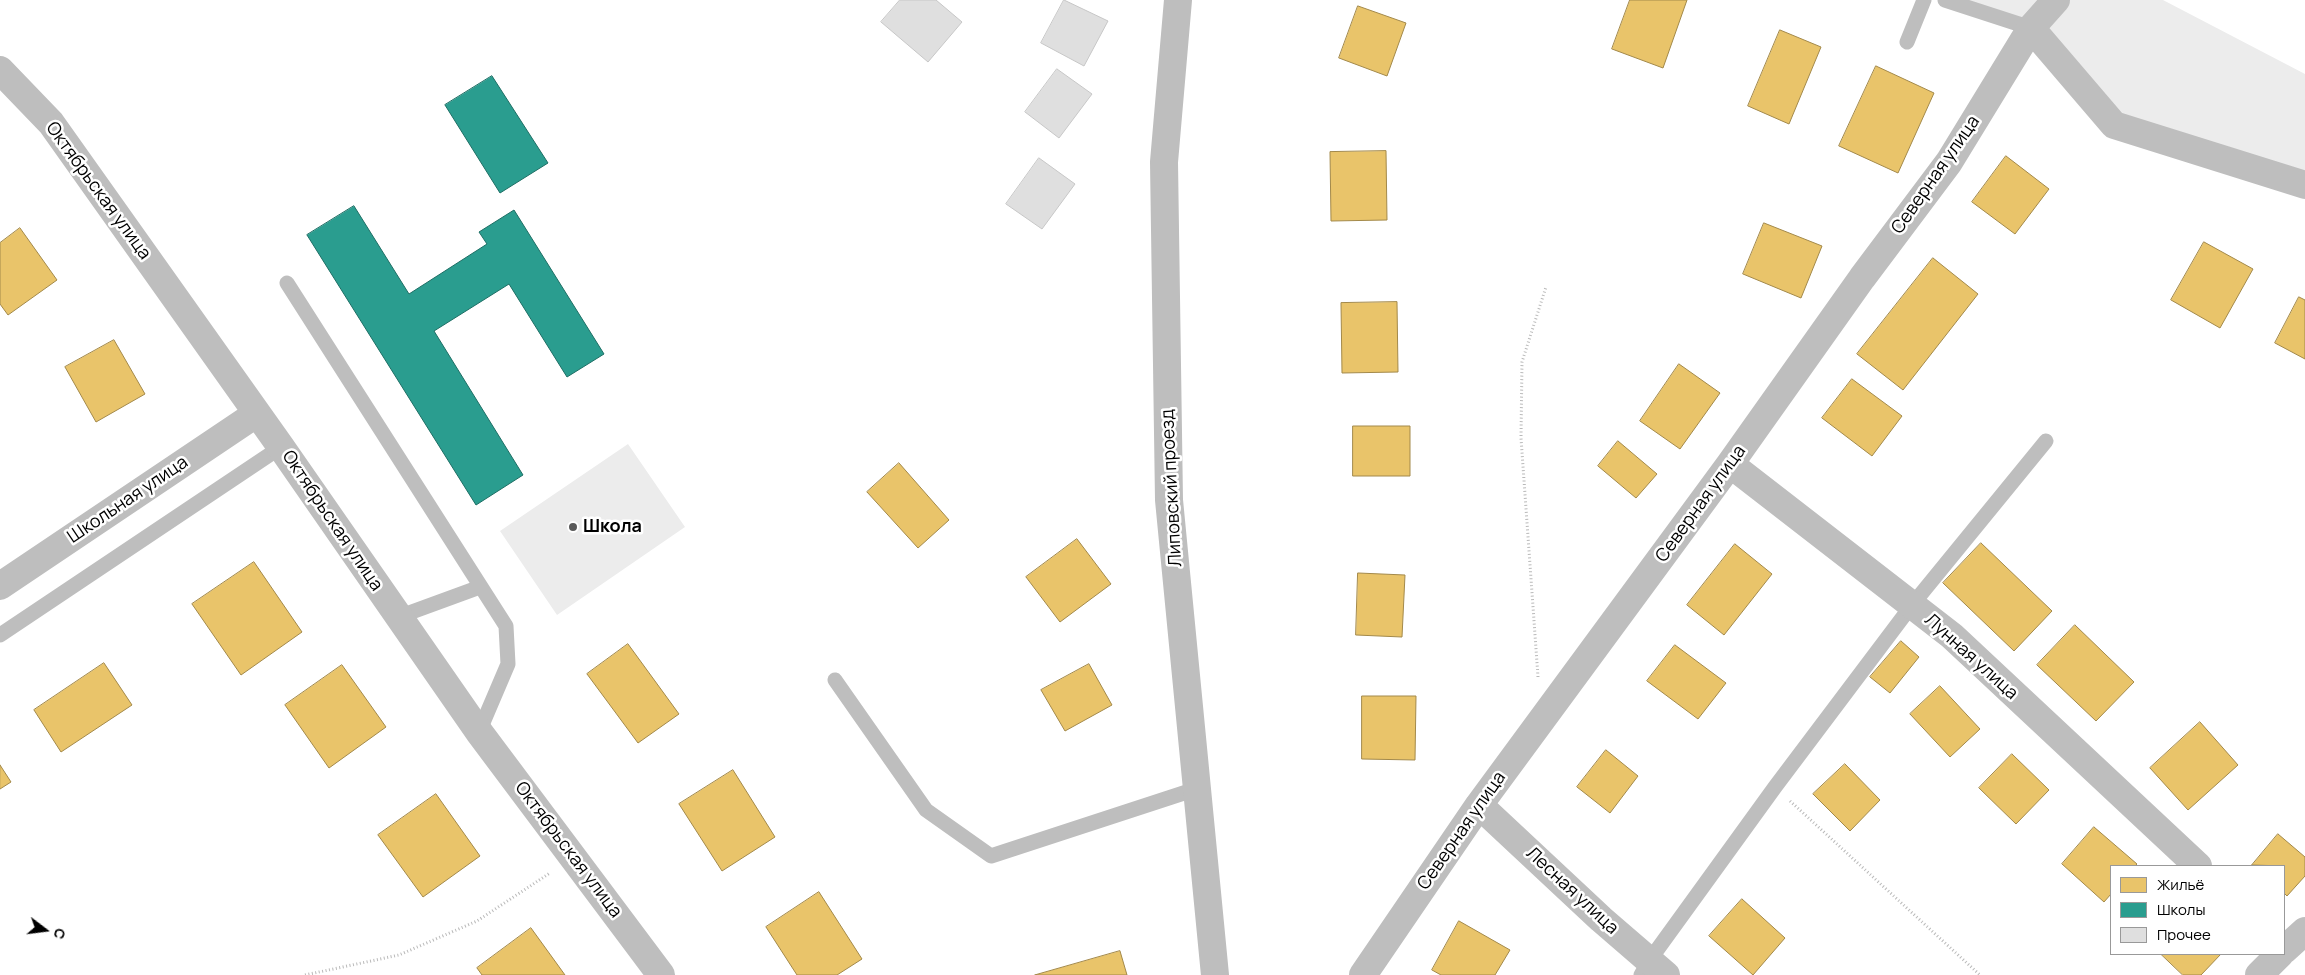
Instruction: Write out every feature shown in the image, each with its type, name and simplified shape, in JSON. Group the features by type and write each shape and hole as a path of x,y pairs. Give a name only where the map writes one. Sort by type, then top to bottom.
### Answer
{"street":[{"name":"Липовский проезд","path":"1178,0 1164,162 1169,500 1215,975"},
{"name":"Северная улица","path":"1363,975 1479,805 1730,464 1862,278 1949,162 2031,28 2056,0"},
{"path":"2031,28 2114,125 2305,185"},
{"name":"Октябрьская улица","path":"0,70 50,122 281,447 479,732 661,975"},
{"name":"Школьная улица","path":"0,586 256,414"},
{"name":"Лунная улица","path":"1730,464 1952,636 2197,865"},
{"name":"Лесная улица","path":"1479,805 1601,919 1652,970"},
{"path":"2259,975 2279,955"}],"lane":[{"path":"1907,42 1924,0"},
{"path":"1945,0 2031,28"},
{"path":"288,283 506,626 508,664 479,732"},
{"path":"1652,970 1775,787 1912,605 2046,442"},
{"path":"0,635 281,447"},
{"path":"398,618 480,587"},
{"path":"835,680 926,810 990,856 1196,789"}],"path":[{"path":"1542,720 1521,438 1522,362 1546,286"},
{"path":"1775,787 1980,975"},
{"path":"305,975 407,952 477,921 573,858"}],"shaded area":[{"path":"1951,0 2163,0 2305,74 2305,185 2114,125 2031,28"},
{"path":"628,444 685,527 557,615 500,531"}],"building: Жильё":[{"path":"1630,0 1687,0 1663,68 1612,49"},
{"path":"1358,6 1406,23 1387,76 1339,58"},
{"path":"1780,30 1821,47 1789,124 1748,106"},
{"path":"1876,66 1934,93 1898,173 1839,146"},
{"path":"1386,151 1387,220 1331,221 1330,152"},
{"path":"2006,156 2049,189 2015,234 1972,202"},
{"path":"1764,223 1822,246 1801,298 1743,274"},
{"path":"20,228 57,280 8,315 0,304 0,243"},
{"path":"2204,242 2253,269 2220,328 2171,300"},
{"path":"1933,258 1978,294 1903,390 1857,354"},
{"path":"2299,297 2305,300 2305,359 2275,343"},
{"path":"1397,302 1398,372 1342,373 1341,303"},
{"path":"114,340 145,394 96,422 65,367"},
{"path":"1679,364 1720,393 1680,449 1640,421"},
{"path":"1852,379 1902,416 1872,456 1822,418"},
{"path":"1353,426 1410,426 1410,476 1353,476"},
{"path":"1618,441 1657,474 1636,498 1598,466"},
{"path":"899,463 949,520 918,548 867,492"},
{"path":"1077,539 1111,584 1060,622 1026,577"},
{"path":"1981,543 2052,611 2014,651 1943,583"},
{"path":"1735,544 1772,574 1724,635 1687,605"},
{"path":"254,562 302,632 241,675 192,604"},
{"path":"1358,573 1405,575 1402,637 1356,635"},
{"path":"2075,625 2134,682 2096,721 2037,665"},
{"path":"1901,641 1919,657 1890,693 1870,677"},
{"path":"628,644 679,714 638,743 587,674"},
{"path":"1675,645 1726,683 1698,719 1647,681"},
{"path":"104,663 132,705 61,752 34,710"},
{"path":"1089,664 1112,705 1065,731 1041,690"},
{"path":"342,665 386,727 329,768 285,705"},
{"path":"1940,686 1980,729 1950,757 1910,714"},
{"path":"1362,696 1416,696 1415,760 1362,759"},
{"path":"2200,722 2238,765 2188,810 2150,768"},
{"path":"1606,750 1638,776 1610,813 1577,787"},
{"path":"2012,754 2049,790 2016,824 1979,788"},
{"path":"1845,764 1880,800 1850,831 1813,794"},
{"path":"0,765 11,782 0,789"},
{"path":"733,770 775,837 722,871 679,804"},
{"path":"436,794 480,856 423,897 378,835"},
{"path":"2094,827 2137,864 2110,865 2110,895 2104,902 2062,864"},
{"path":"2278,834 2305,857 2305,876 2287,896 2285,894 2285,865 2252,865"},
{"path":"819,892 862,959 837,975 797,975 766,927"},
{"path":"1742,899 1785,938 1753,975 1709,936"},
{"path":"1459,921 1510,950 1495,975 1441,975 1432,970"},
{"path":"531,928 565,975 482,975 477,968"},
{"path":"1120,951 1127,975 1035,975"},
{"path":"2162,955 2220,955 2201,975 2183,975"}],"building: Школы":[{"path":"492,76 548,163 500,193 445,105"},
{"path":"354,206 409,294 487,244 479,232 514,210 604,354 567,377 509,284 434,331 523,475 476,505 307,235"}],"building: Прочее":[{"path":"900,0 936,0 962,22 928,62 881,22"},
{"path":"1064,0 1108,21 1084,66 1041,43"},
{"path":"1057,69 1092,94 1059,138 1025,112"},
{"path":"1039,158 1075,184 1042,229 1006,204"}],"place":[{"name":"Школа","path":"573,527"}]}
